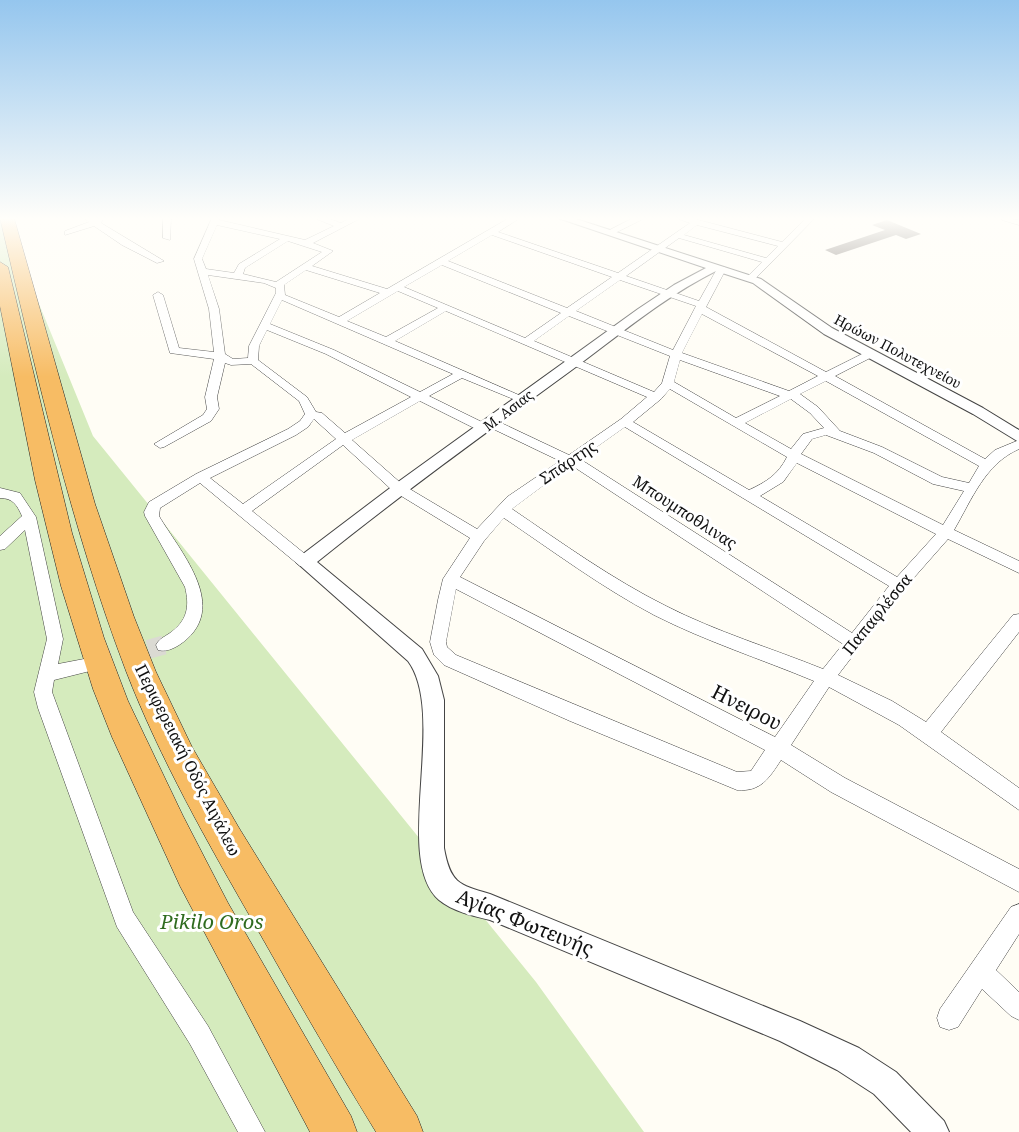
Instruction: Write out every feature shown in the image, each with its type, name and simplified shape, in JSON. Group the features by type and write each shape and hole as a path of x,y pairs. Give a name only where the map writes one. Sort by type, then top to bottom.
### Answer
{"highway":[{"path":"1,271 30,410 61,537 82,613 109,692 185,862 334,1132"},
{"name":"Περιφερειακή Οδός Αιγάλεω","path":"20,271 61,433 106,580 142,675 224,835 312,987 401,1132"}],"street":[{"path":"160,444 212,413 211,397 219,370 220,356 214,309 201,271 239,276 279,290 341,320 522,399"},
{"path":"238,271 239,276"},
{"path":"253,361 254,346 279,290 300,271"},
{"path":"318,271 394,291 445,308 657,397"},
{"path":"341,320 427,271"},
{"path":"464,271 615,331 788,396 796,397 834,432"},
{"path":"601,271 702,307 986,465"},
{"path":"527,341 626,271"},
{"name":"Μ. Ασιας","path":"305,562 398,488 488,426 615,331 692,279 712,271"},
{"name":"Σπάρτης","path":"718,271 702,307 676,354 668,383 657,397 572,460 525,490 479,537 451,579 438,642 440,650 450,660 737,781"},
{"name":"Ηρώων Πολυτεχνείου","path":"728,271 762,283 828,331 978,411 1019,437"},
{"path":"751,278 758,271"},
{"path":"158,295 171,348 174,351 220,356 231,362 253,361 303,399 309,406 311,414"},
{"path":"389,340 445,308"},
{"name":"Μπουμποθλινας","path":"265,325 330,352 418,397 572,460 854,643"},
{"path":"737,422 870,354"},
{"path":"242,511 344,439 462,373"},
{"path":"668,383 794,456 1019,567"},
{"path":"311,414 318,416 398,488 479,537"},
{"path":"164,645 185,631 194,620 197,599 193,587 151,512 154,505 201,477 292,432 311,414"},
{"path":"625,422 899,585"},
{"path":"749,496 782,475 794,456 795,448 803,439 819,432 834,432 878,450 929,477 973,488"},
{"name":"Παπαφλέσσα","path":"737,781 749,782 758,777 826,678 899,585 946,532 986,465 999,453 1019,444"},
{"name":"Αγίας Φωτεινής","path":"201,477 415,655 426,668 432,682 433,700 432,848 434,867 443,887 456,898 490,908 790,1031 838,1055 885,1083 933,1132"},
{"path":"0,493 14,494 20,499 29,517 55,639 43,692 125,919 199,1035 252,1132"},
{"path":"503,510 636,598 684,622 866,696 929,733 1019,800"},
{"path":"0,545 29,517"},
{"name":"Ηνειρου","path":"451,579 777,747 837,785 1019,881"},
{"path":"929,733 1019,620"},
{"path":"47,674 84,666"},
{"path":"949,1018 1019,915"},
{"path":"980,971 1019,1008"}],"green space":[{"name":"Pikilo Oros","path":"0,271 26,271 93,436 536,982 644,1132 0,1132"}],"tunnel":[{"path":"94,664 164,645"}]}
